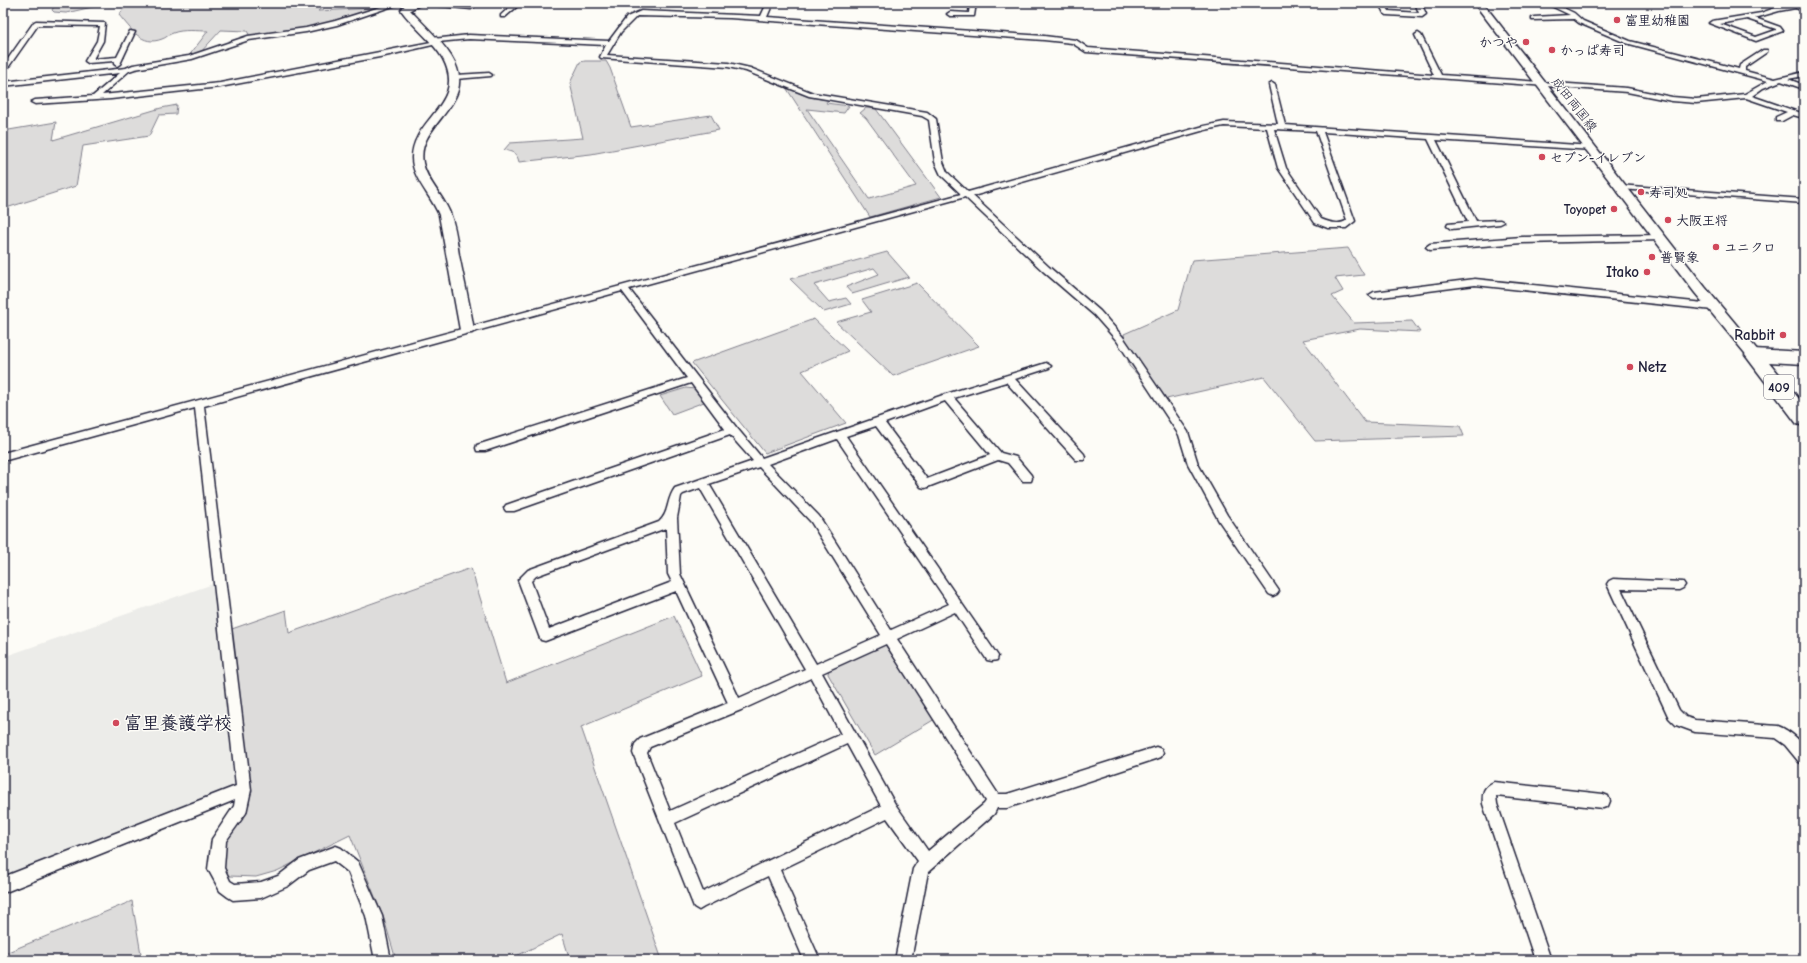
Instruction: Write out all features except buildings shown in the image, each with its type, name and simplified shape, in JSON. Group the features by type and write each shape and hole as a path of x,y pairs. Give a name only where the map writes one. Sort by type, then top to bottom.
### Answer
{"highway":[{"name":"409","path":"1754,355 1804,358"},
{"name":"409","path":"1754,355 1804,419"}],"street":[{"path":"3,84 113,72 127,70 143,65 190,58 248,38 306,30 336,23 395,4 406,8 420,3"},
{"path":"432,3 471,7"},
{"path":"503,16 518,3"},
{"path":"763,18 770,3"},
{"path":"950,14 972,15 973,3"},
{"path":"1382,3 1387,13 1422,15 1423,14 1418,3"},
{"name":"成田両国線","path":"1478,3 1714,307 1754,355"},
{"path":"1548,3 1569,12 1581,22 1628,42 1804,87"},
{"path":"1747,17 1778,28 1780,31 1756,39 1712,23 1798,6"},
{"path":"406,8 405,10 451,63 456,77 452,95 422,139 418,147 417,158 418,166 441,205 448,223 467,330"},
{"path":"1273,591 1223,518 1193,464 1184,434 1120,339 1097,314 966,195 944,173 939,162 932,119 924,114 815,96 804,93 775,79 739,67 603,57 610,43 630,16 636,14 730,16 1044,38 1074,41 1086,50 1543,85 1627,90 1672,99 1696,101 1747,96 1804,116"},
{"path":"1534,19 1575,17"},
{"path":"3,71 36,23 103,24 100,41 88,61 119,59"},
{"path":"113,72 132,32"},
{"path":"1418,35 1439,77"},
{"path":"36,102 95,98 220,85 385,54 434,42 470,37 610,43"},
{"path":"1742,72 1742,66 1765,51"},
{"path":"95,98 127,70"},
{"path":"1747,96 1761,87 1778,80 1804,74"},
{"path":"456,77 489,75"},
{"path":"1272,85 1282,128"},
{"path":"1780,119 1793,112"},
{"path":"3,457 1123,152 1204,128 1230,124 1592,148"},
{"path":"1270,127 1282,168 1318,220 1328,225 1346,226 1350,221 1319,130"},
{"path":"1431,138 1473,224"},
{"path":"1621,187 1804,200"},
{"path":"1451,226 1500,222"},
{"path":"1430,246 1522,240 1660,238"},
{"path":"1374,295 1475,282 1714,307"},
{"path":"623,287 732,430 760,462 815,519 888,636 987,786 993,801 989,809 928,861 921,869 903,960"},
{"path":"736,706 678,586 674,574 671,518 676,495 679,491 947,397 1046,366"},
{"path":"1008,378 1080,457"},
{"path":"481,448 694,379"},
{"path":"947,397 997,456 1012,460 1027,478"},
{"path":"199,403 244,790 241,808 219,839 216,870 225,886 234,892 261,890 283,881 304,865 336,853 353,868 374,916 383,960"},
{"path":"878,422 925,484 997,456"},
{"path":"510,508 732,430"},
{"path":"840,435 992,656"},
{"path":"703,483 813,670 890,809 918,851 928,861"},
{"path":"671,518 663,525 532,573 524,580 545,636 678,586"},
{"path":"1679,585 1613,584 1674,714 1681,721 1695,726 1778,732 1790,741 1804,758"},
{"path":"890,809 699,902 640,753 640,748 645,743 736,706 957,606"},
{"path":"667,820 850,736"},
{"path":"993,801 1008,801 1156,753"},
{"path":"1543,960 1490,804 1489,794 1494,788 1603,801"},
{"path":"3,884 244,790"},
{"path":"771,867 812,960"}],"shaded area":[{"path":"3,3 56,3 3,5"},
{"path":"56,3 339,3 325,5 318,11 375,8 336,22 306,29 251,38 247,31 221,30 199,54 188,57 208,31 181,31 162,39 149,41 143,39 133,31 119,15 125,7 101,5 66,13 54,12 52,10"},
{"path":"606,61 610,68 631,127 711,115 719,130 591,154 519,162 514,153 504,150 510,143 583,138 570,83 580,62"},
{"path":"785,86 810,97 828,100 826,103 849,106 844,113 807,109 869,199 916,186 866,118 860,113 866,108 876,109 941,197 870,217"},
{"path":"177,105 176,114 159,115 149,136 83,146 76,186 3,209 3,131 56,122 53,140 161,108"},
{"path":"1348,248 1364,275 1335,278 1343,291 1332,296 1354,323 1412,321 1420,332 1360,329 1303,340 1365,422 1460,426 1464,436 1315,441 1264,377 1162,400 1129,366 1124,334 1178,310 1192,260"},
{"path":"887,252 909,277 852,294 846,287 879,274 874,268 814,285 829,302 846,298 851,304 824,312 790,279"},
{"path":"917,283 979,346 893,376 836,322 871,312 862,300"},
{"path":"814,319 848,351 802,371 846,423 765,453 692,363"},
{"path":"686,388 695,389 704,402 672,414 660,396"},
{"path":"471,568 506,683 674,616 702,676 581,727 662,960 570,960 562,934 508,960 396,960 384,919 350,835 277,871 256,877 229,876 222,867 224,838 249,804 229,630 286,610 289,633"},
{"name":"富里養護学校","path":"213,584 236,788 3,878 3,657"},
{"path":"884,643 935,719 875,755 828,674 829,668"},
{"path":"132,901 142,960 3,960 3,954"}],"place":[{"name":"富里幼稚園","path":"1617,20"},
{"name":"かつや","path":"1526,42"},
{"name":"かっぱ寿司","path":"1552,50"},
{"name":"セブン-イレブン","path":"1542,157"},
{"name":"寿司処","path":"1641,192"},
{"name":"Toyopet","path":"1614,209"},
{"name":"大阪王将","path":"1668,220"},
{"name":"ユニクロ","path":"1716,247"},
{"name":"普賢象","path":"1652,257"},
{"name":"Itako","path":"1647,272"},
{"name":"Rabbit","path":"1783,335"},
{"name":"Netz","path":"1630,367"},
{"name":"富里養護学校","path":"116,723"}]}
